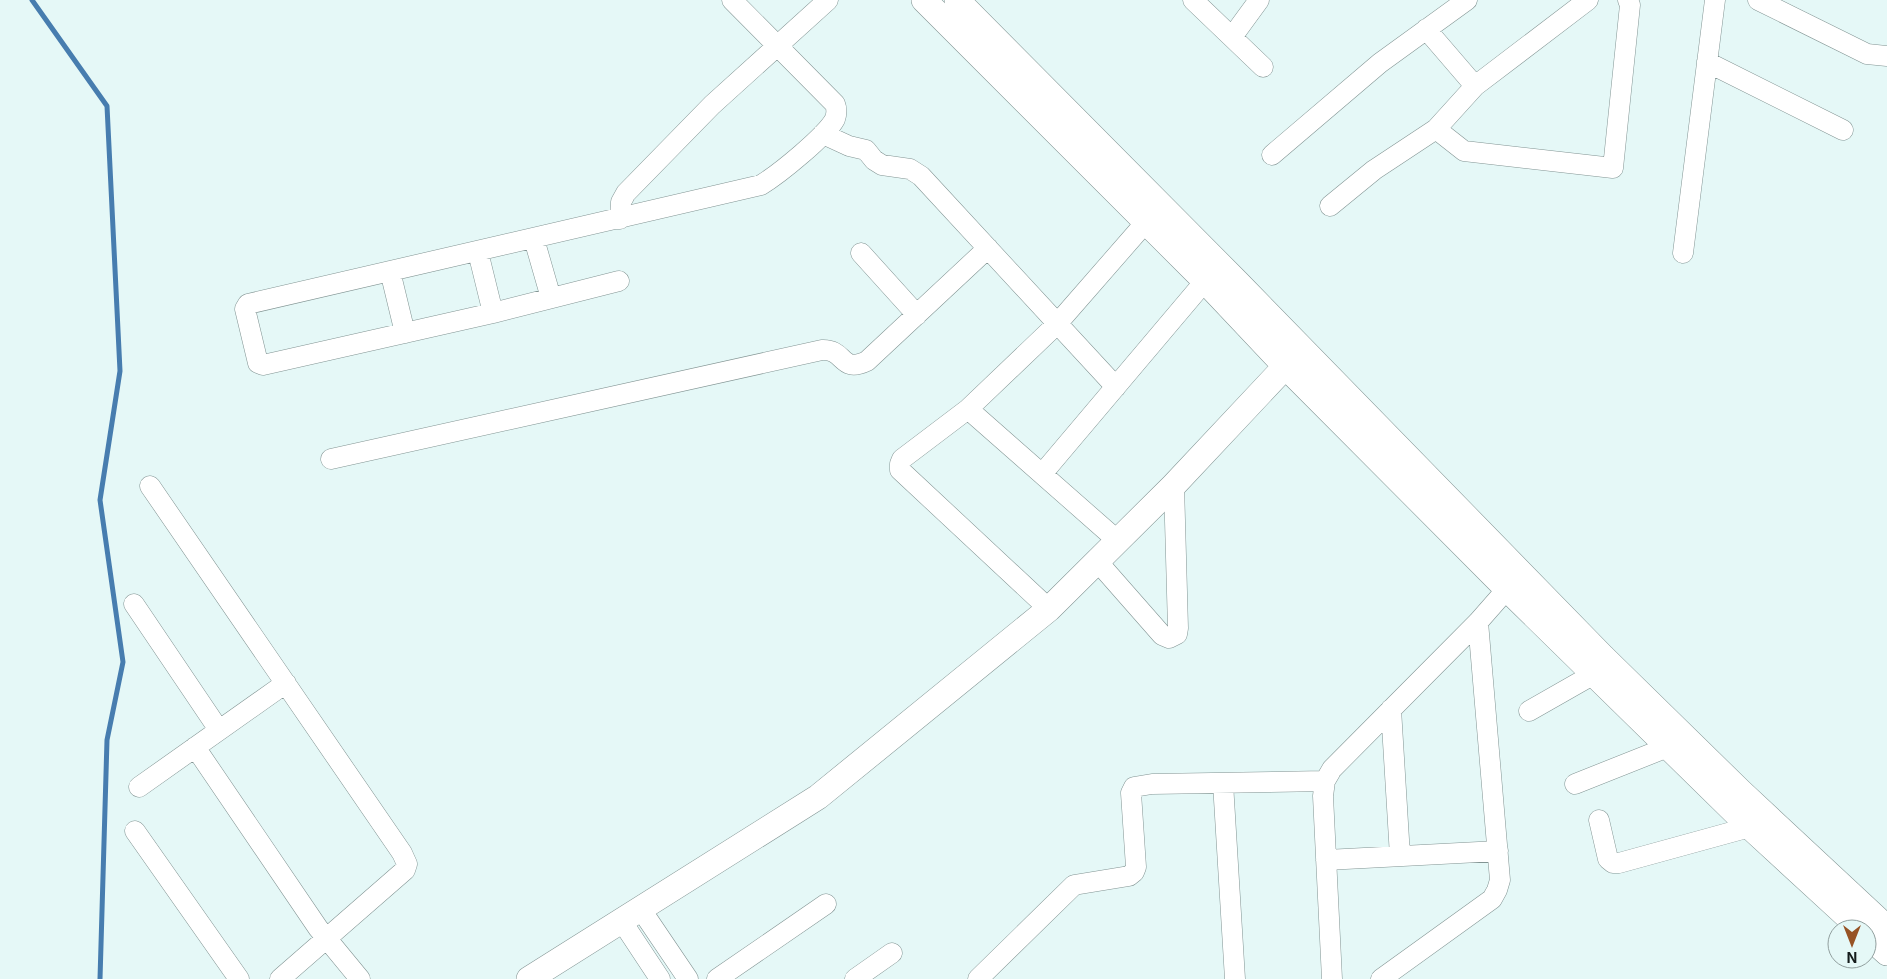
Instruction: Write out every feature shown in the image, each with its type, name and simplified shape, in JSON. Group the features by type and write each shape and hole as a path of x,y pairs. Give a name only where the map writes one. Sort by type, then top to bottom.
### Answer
{"main road":[{"path":"924,0 1205,281 1286,366 1507,589 1750,827 1887,928"},
{"path":"956,0 1302,348 1821,880 1853,919"},
{"path":"552,967 630,914 818,797 1049,609 1174,485 1302,348"},
{"path":"1877,944 1887,953"}],"street":[{"path":"619,281 493,313 263,366 258,363 245,309 248,304 761,185 823,134 837,114 835,104 732,0"},
{"path":"620,219 621,202 626,193 712,105 828,0"},
{"path":"1193,0 1263,67"},
{"path":"1232,37 1260,0"},
{"path":"1272,155 1376,66 1467,0"},
{"path":"1330,206 1374,170 1436,129 1474,86 1588,0"},
{"path":"1436,129 1464,151 1613,168 1630,5 1628,0"},
{"path":"1683,253 1714,0"},
{"path":"1758,0 1867,54 1887,56"},
{"path":"1789,0 1887,50"},
{"path":"1426,29 1474,86"},
{"path":"1707,62 1843,130"},
{"path":"823,134 849,146 866,150 874,160 882,165 916,172 1116,387"},
{"path":"1049,609 900,470 900,464 902,459 968,409 1057,324 1146,222"},
{"path":"534,239 551,298"},
{"path":"331,460 822,350 834,352 847,364 858,366 867,361 988,248"},
{"path":"478,252 493,313"},
{"path":"861,253 917,314"},
{"path":"390,272 405,333"},
{"path":"1042,474 1205,281"},
{"path":"968,409 1118,541"},
{"path":"1097,561 1162,635 1169,638 1177,634 1174,485"},
{"path":"150,486 402,853 407,864 405,870 280,979"},
{"path":"1332,979 1323,796 1325,781 1332,769 1478,622 1507,589"},
{"path":"134,604 220,730"},
{"path":"1381,979 1408,970 1492,899 1500,880 1478,622"},
{"path":"1529,711 1594,674"},
{"path":"139,787 286,683"},
{"path":"1391,709 1400,856"},
{"path":"195,747 327,940 360,979"},
{"path":"1575,784 1668,747"},
{"path":"978,979 1074,885 1129,876 1134,872 1136,867 1131,793 1134,788 1152,784 1325,781"},
{"path":"1223,783 1235,979"},
{"path":"1599,820 1608,859 1613,863 1619,863 1750,827"},
{"path":"135,831 239,979"},
{"path":"1326,860 1498,851"},
{"path":"717,979 826,904"},
{"path":"630,914 660,979"},
{"path":"630,914 688,979"},
{"path":"855,979 892,953"}],"waterway":[{"path":"32,0 107,106 120,371 100,500 123,662 107,740 100,979"}]}
